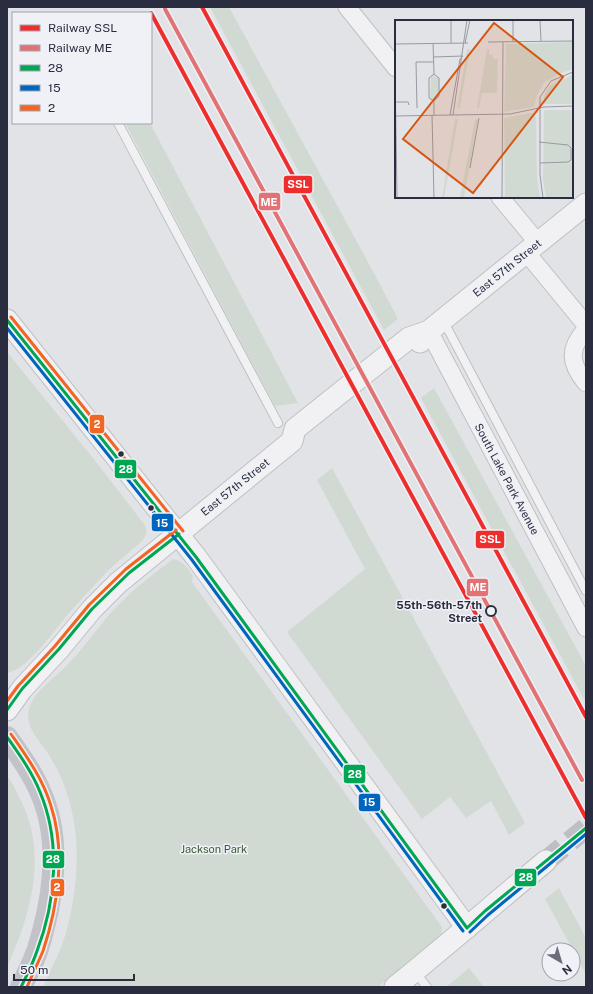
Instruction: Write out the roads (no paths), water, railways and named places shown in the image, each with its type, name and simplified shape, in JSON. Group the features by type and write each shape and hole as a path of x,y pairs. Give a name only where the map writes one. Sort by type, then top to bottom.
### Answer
{"main road":[{"path":"7,737 29,770 40,791 48,813 53,849 53,878 47,917 37,953 21,987"}],"street":[{"path":"346,7 395,67"},
{"path":"501,198 532,248 586,325"},
{"name":"East 57th Street","path":"7,710 22,689 100,601 129,573 292,441 295,429 409,338 436,325 586,204"},
{"path":"7,320 179,534 467,928"},
{"name":"South Lake Park Avenue","path":"436,325 586,628"},
{"path":"586,329 574,347 573,356 574,365 586,383"},
{"path":"395,987 420,979 467,928 485,911 546,861"}],"lane":[{"path":"119,124 278,423"},
{"path":"436,325 586,591"}],"tunnel":[{"path":"546,861 586,828"}],"rail line":[{"name":"SSL","path":"202,7 586,717"},
{"name":"ME","path":"165,9 582,780"},
{"name":"SSL","path":"152,15 586,818"}],"place":[{"name":"55th-56th-57th Street","path":"491,611"}],"park label":[{"name":"Jackson Park","path":"214,849"}]}
